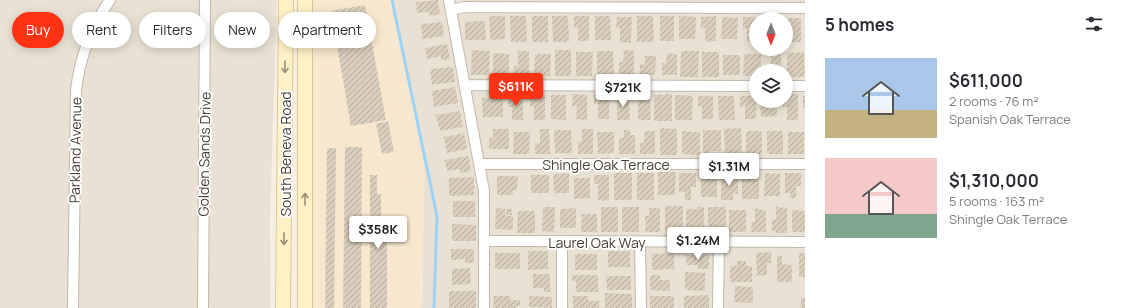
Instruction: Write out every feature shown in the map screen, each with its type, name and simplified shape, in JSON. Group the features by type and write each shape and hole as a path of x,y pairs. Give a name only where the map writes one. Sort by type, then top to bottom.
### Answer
{"main road":[{"name":"South Beneva Road","path":"283,308 286,0"},
{"name":"South Beneva Road","path":"305,0 305,308"}],"street":[{"name":"Parkland Avenue","path":"73,308 76,90 82,55 91,32 110,0"},
{"name":"Golden Sands Drive","path":"203,308 205,0"},
{"path":"484,308 484,191 450,5 465,7 805,8"},
{"path":"465,85 749,86"},
{"path":"793,86 805,86"},
{"name":"Shingle Oak Terrace","path":"479,164 805,164"},
{"path":"562,241 562,308"},
{"name":"Laurel Oak Way","path":"484,242 805,242"},
{"path":"640,242 641,308"},
{"path":"718,242 718,308"}],"shaded area":[{"path":"0,0 104,0 97,12 72,12 72,48 80,48 71,89 69,308 0,308"},
{"path":"117,0 200,0 200,12 139,12 139,48 200,48 198,308 78,308 81,90 87,57 90,48 131,48 131,12 109,12"},
{"path":"210,0 277,0 270,221 271,308 208,308"},
{"path":"311,0 393,0 425,172 421,308 311,308 313,137 312,48 376,48 376,12 311,12"},
{"path":"393,0 444,0 478,185 480,308 421,308 423,280 402,53"},
{"path":"454,0 805,0 805,2 465,2 454,4"},
{"path":"465,12 749,13 749,56 793,56 793,13 805,13 805,81 793,80 793,64 749,64 749,80 469,80 456,14"},
{"path":"471,90 749,91 749,108 793,108 793,91 805,91 805,158 483,158"},
{"path":"485,169 805,169 805,237 489,236 489,199"},
{"path":"489,247 557,247 558,308 489,308"},
{"path":"567,247 636,247 636,308 567,308"},
{"path":"645,247 714,247 714,308 645,308"},
{"path":"723,247 805,247 805,308 723,308"}],"building":[{"path":"438,0 440,14 430,16 429,12 417,13 416,2"},
{"path":"365,5 366,12 331,12"},
{"path":"489,16 505,16 505,39 490,40"},
{"path":"510,16 526,16 527,42 511,42"},
{"path":"532,16 548,16 548,42 532,42"},
{"path":"552,16 568,16 569,42 553,42"},
{"path":"574,16 589,16 589,41 578,41 578,28 574,28"},
{"path":"595,16 610,16 611,40 595,40"},
{"path":"637,16 653,16 654,42 637,42"},
{"path":"660,16 674,16 674,41 660,41"},
{"path":"679,16 696,17 695,39 679,39"},
{"path":"716,16 716,41 705,42 705,28 701,28 701,17"},
{"path":"617,17 632,17 631,43 620,42 620,28 616,28"},
{"path":"722,17 738,18 737,39 721,39"},
{"path":"743,17 749,17 749,42 747,42 747,28 743,29"},
{"path":"793,18 801,18 801,42 793,42"},
{"path":"485,21 486,40 465,40 465,22"},
{"path":"442,22 444,36 423,39 421,24"},
{"path":"447,44 450,59 441,60 441,56 427,59 425,48"},
{"path":"337,48 373,48 386,120 351,126"},
{"path":"472,50 490,51 489,75 471,75"},
{"path":"555,50 571,50 571,76 555,76"},
{"path":"624,50 634,51 634,75 619,75 619,62 623,62"},
{"path":"518,51 529,51 529,76 514,76 514,66 518,66"},
{"path":"597,51 613,51 614,74 597,74"},
{"path":"681,51 699,51 698,77 680,77"},
{"path":"576,52 593,52 592,76 576,76"},
{"path":"702,52 719,52 719,77 702,77"},
{"path":"804,52 805,77 793,77 793,64 787,64 787,56 793,56 793,53"},
{"path":"493,53 509,54 509,76 493,76"},
{"path":"667,53 677,54 677,75 662,75 662,63 666,63"},
{"path":"535,54 551,54 550,76 534,76"},
{"path":"744,54 749,54 749,56 761,56 761,64 749,64 749,76 743,76"},
{"path":"723,55 740,55 740,75 723,75"},
{"path":"645,56 656,56 655,75 640,75 640,64 645,65"},
{"path":"771,56 781,56 781,64 771,64"},
{"path":"453,67 455,82 432,85 430,69"},
{"path":"455,87 458,103 434,107 432,91"},
{"path":"603,90 608,91 608,95 603,95"},
{"path":"573,94 587,95 587,120 576,119 577,106 572,106"},
{"path":"672,94 672,121 654,121 654,95"},
{"path":"793,94 798,94 798,120 787,120 787,108 793,108"},
{"path":"508,95 523,95 523,120 512,120 512,107 508,107"},
{"path":"530,95 545,95 545,120 534,120 534,106 530,106"},
{"path":"551,95 566,95 566,120 551,119"},
{"path":"594,95 609,95 609,119 598,119 598,104 594,104"},
{"path":"617,95 629,95 630,120 617,120"},
{"path":"675,95 693,96 692,120 675,120"},
{"path":"638,96 650,96 651,120 638,120"},
{"path":"698,96 713,96 713,119 702,119 702,106 698,106"},
{"path":"718,96 734,96 735,120 719,120"},
{"path":"740,96 749,96 749,108 756,108 756,119 745,119 745,106 740,107"},
{"path":"803,96 805,96 805,108 803,108"},
{"path":"482,98 503,98 503,117 483,117"},
{"path":"760,108 777,108 777,116 761,117"},
{"path":"460,111 463,127 440,131 436,115"},
{"path":"388,121 394,152 382,154 376,124"},
{"path":"660,128 677,129 677,155 660,155"},
{"path":"741,128 742,155 725,155 724,129"},
{"path":"493,129 509,129 509,149 489,149 489,138 493,138"},
{"path":"540,129 549,129 550,154 535,154 535,143 540,143"},
{"path":"582,129 593,129 593,154 578,154 578,142 582,142"},
{"path":"554,130 571,130 572,153 555,153"},
{"path":"624,130 630,130 630,135 635,135 635,154 619,154 619,138 624,138"},
{"path":"703,130 721,130 721,151 710,151 710,155 703,155"},
{"path":"645,131 655,131 655,154 640,154 640,143 644,143"},
{"path":"682,131 700,132 700,155 682,154"},
{"path":"746,131 762,131 762,154 746,154"},
{"path":"767,131 783,131 783,154 767,154"},
{"path":"514,132 530,132 529,154 513,154"},
{"path":"597,132 614,132 614,153 598,154"},
{"path":"788,132 804,132 804,154 788,154"},
{"path":"464,133 467,149 447,153 444,137"},
{"path":"345,147 362,147 361,308 343,308"},
{"path":"327,148 336,148 334,308 325,308"},
{"path":"469,156 471,171 460,173 460,169 447,171 445,160"},
{"path":"658,172 676,172 675,195 658,195"},
{"path":"569,173 569,193 554,193 553,174"},
{"path":"614,173 632,173 632,200 614,200"},
{"path":"637,173 654,173 654,200 637,200"},
{"path":"679,173 696,173 696,187 691,187 691,200 685,200 685,192 679,192"},
{"path":"701,173 717,173 717,197 701,197"},
{"path":"742,173 759,173 759,199 742,199"},
{"path":"765,173 780,174 780,196 764,196"},
{"path":"785,173 801,173 801,186 796,186 796,198 790,198 790,193 785,193"},
{"path":"370,175 377,175 377,194 381,194 381,224 387,224 387,308 370,308"},
{"path":"531,175 549,175 549,193 531,193"},
{"path":"594,175 609,175 609,201 598,200 598,184 594,184"},
{"path":"721,175 738,175 738,194 733,194 733,200 721,200"},
{"path":"497,176 518,176 517,190 513,190 513,195 497,195"},
{"path":"474,177 474,195 449,196 449,178"},
{"path":"574,178 590,178 590,198 574,199"},
{"path":"453,201 475,201 475,217 453,217"},
{"path":"665,206 683,206 683,232 665,232"},
{"path":"543,207 555,207 554,232 542,231"},
{"path":"601,207 618,207 618,232 601,232"},
{"path":"622,207 639,207 639,232 622,232"},
{"path":"698,207 704,207 704,232 686,232 686,209 698,209"},
{"path":"708,207 726,207 726,232 708,232"},
{"path":"776,207 787,208 787,233 776,233 776,231 772,231 772,220 776,220"},
{"path":"496,208 505,209 505,216 513,216 513,230 495,229"},
{"path":"576,208 576,228 560,228 560,209"},
{"path":"649,208 660,208 660,232 645,232 645,216 649,216"},
{"path":"755,208 766,211 766,232 751,232 752,222 755,222"},
{"path":"506,209 512,209 512,215 506,215"},
{"path":"729,210 746,210 746,232 729,232"},
{"path":"792,210 805,211 805,232 792,232"},
{"path":"518,211 535,211 535,233 517,233"},
{"path":"582,214 597,214 597,232 581,232"},
{"path":"452,224 476,225 476,241 452,241"},
{"path":"451,249 474,249 474,263 465,263 465,259 451,260"},
{"path":"528,251 548,251 548,269 528,270"},
{"path":"608,251 630,251 630,267 608,267"},
{"path":"771,252 771,263 767,263 767,275 757,276 756,253"},
{"path":"495,253 520,253 520,269 495,269"},
{"path":"674,253 674,269 652,270 652,254"},
{"path":"799,253 805,253 805,277 799,277"},
{"path":"575,254 597,254 597,270 575,270"},
{"path":"686,255 709,255 709,269 698,269 698,265 686,265"},
{"path":"777,256 782,256 782,264 792,265 792,282 777,282"},
{"path":"737,261 746,261 746,266 752,266 752,282 730,282 730,266 737,266"},
{"path":"470,268 471,284 452,285 452,269"},
{"path":"685,272 705,273 705,291 685,290"},
{"path":"533,274 550,274 550,292 544,292 544,288 533,288"},
{"path":"572,275 598,275 598,292 576,292 576,281 572,281"},
{"path":"650,275 660,275 660,280 670,280 670,291 650,290"},
{"path":"606,276 631,276 631,290 607,290"},
{"path":"735,286 753,287 753,303 734,302"},
{"path":"449,291 476,291 476,308 449,308"},
{"path":"605,293 632,294 632,308 605,308"},
{"path":"709,295 709,308 684,308 684,296"},
{"path":"494,296 511,296 510,300 520,300 520,306 516,306 516,308 493,308"},
{"path":"529,296 552,297 552,308 529,307"},
{"path":"573,296 588,296 588,301 599,301 599,308 573,308"},
{"path":"650,296 674,296 674,308 650,308"},
{"path":"801,298 805,298 805,308 801,308"}],"waterway":[{"path":"392,0 437,216 434,308"}]}
